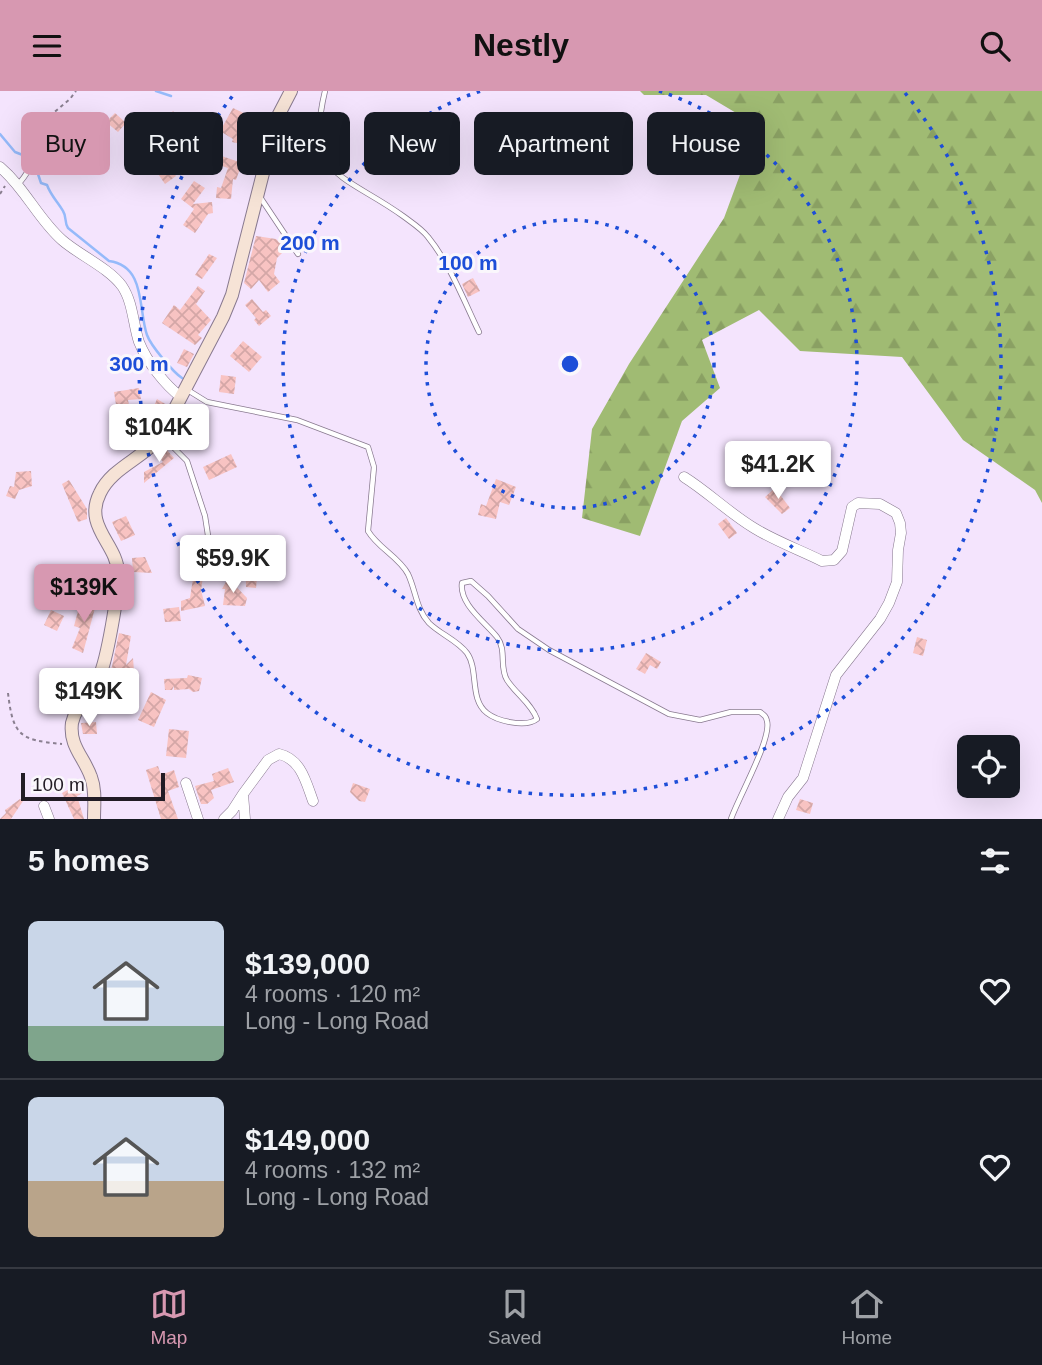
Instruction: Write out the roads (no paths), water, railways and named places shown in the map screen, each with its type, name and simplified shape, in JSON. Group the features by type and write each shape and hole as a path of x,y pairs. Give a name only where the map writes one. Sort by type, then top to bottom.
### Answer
{"main road":[{"path":"94,819 93,781 73,746 72,728 75,713 101,671 118,577 116,563 98,527 97,499 111,477 151,448 161,435 232,295 277,118 291,91"}],"street":[{"path":"0,167 18,184 49,227 63,241 121,285 130,303 139,342 170,389 183,393"},
{"path":"684,477 757,530 822,561 834,560 842,551 855,504 866,502 888,507 896,513 900,523 897,582 890,603 836,675 803,778 788,797 778,819"},
{"path":"224,819 268,760 279,754 293,759 299,767 313,801"},
{"path":"186,783 198,819"},
{"path":"243,794 245,819"},
{"path":"44,806 49,819"}],"lane":[{"path":"326,91 318,130 322,154 328,166 427,235 452,276 479,332"},
{"path":"18,184 25,175"},
{"path":"258,194 298,254"},
{"path":"183,393 207,402 297,420 368,447 373,467 368,531 408,575 421,613 431,625 466,651 472,666 479,703 496,718 526,723 537,719 534,710 504,674 502,646 498,638 461,593 462,583 466,581 471,581 488,596 518,629 549,650 669,714 700,720 731,712 760,712 767,722 765,736 731,819"},
{"path":"161,435 187,461 205,516 209,542"}],"waterway":[{"path":"156,91 171,96"},
{"path":"0,134 15,152 33,159 41,183 47,185 63,211 68,228 109,261 129,271 138,290 149,340 182,378"}]}
